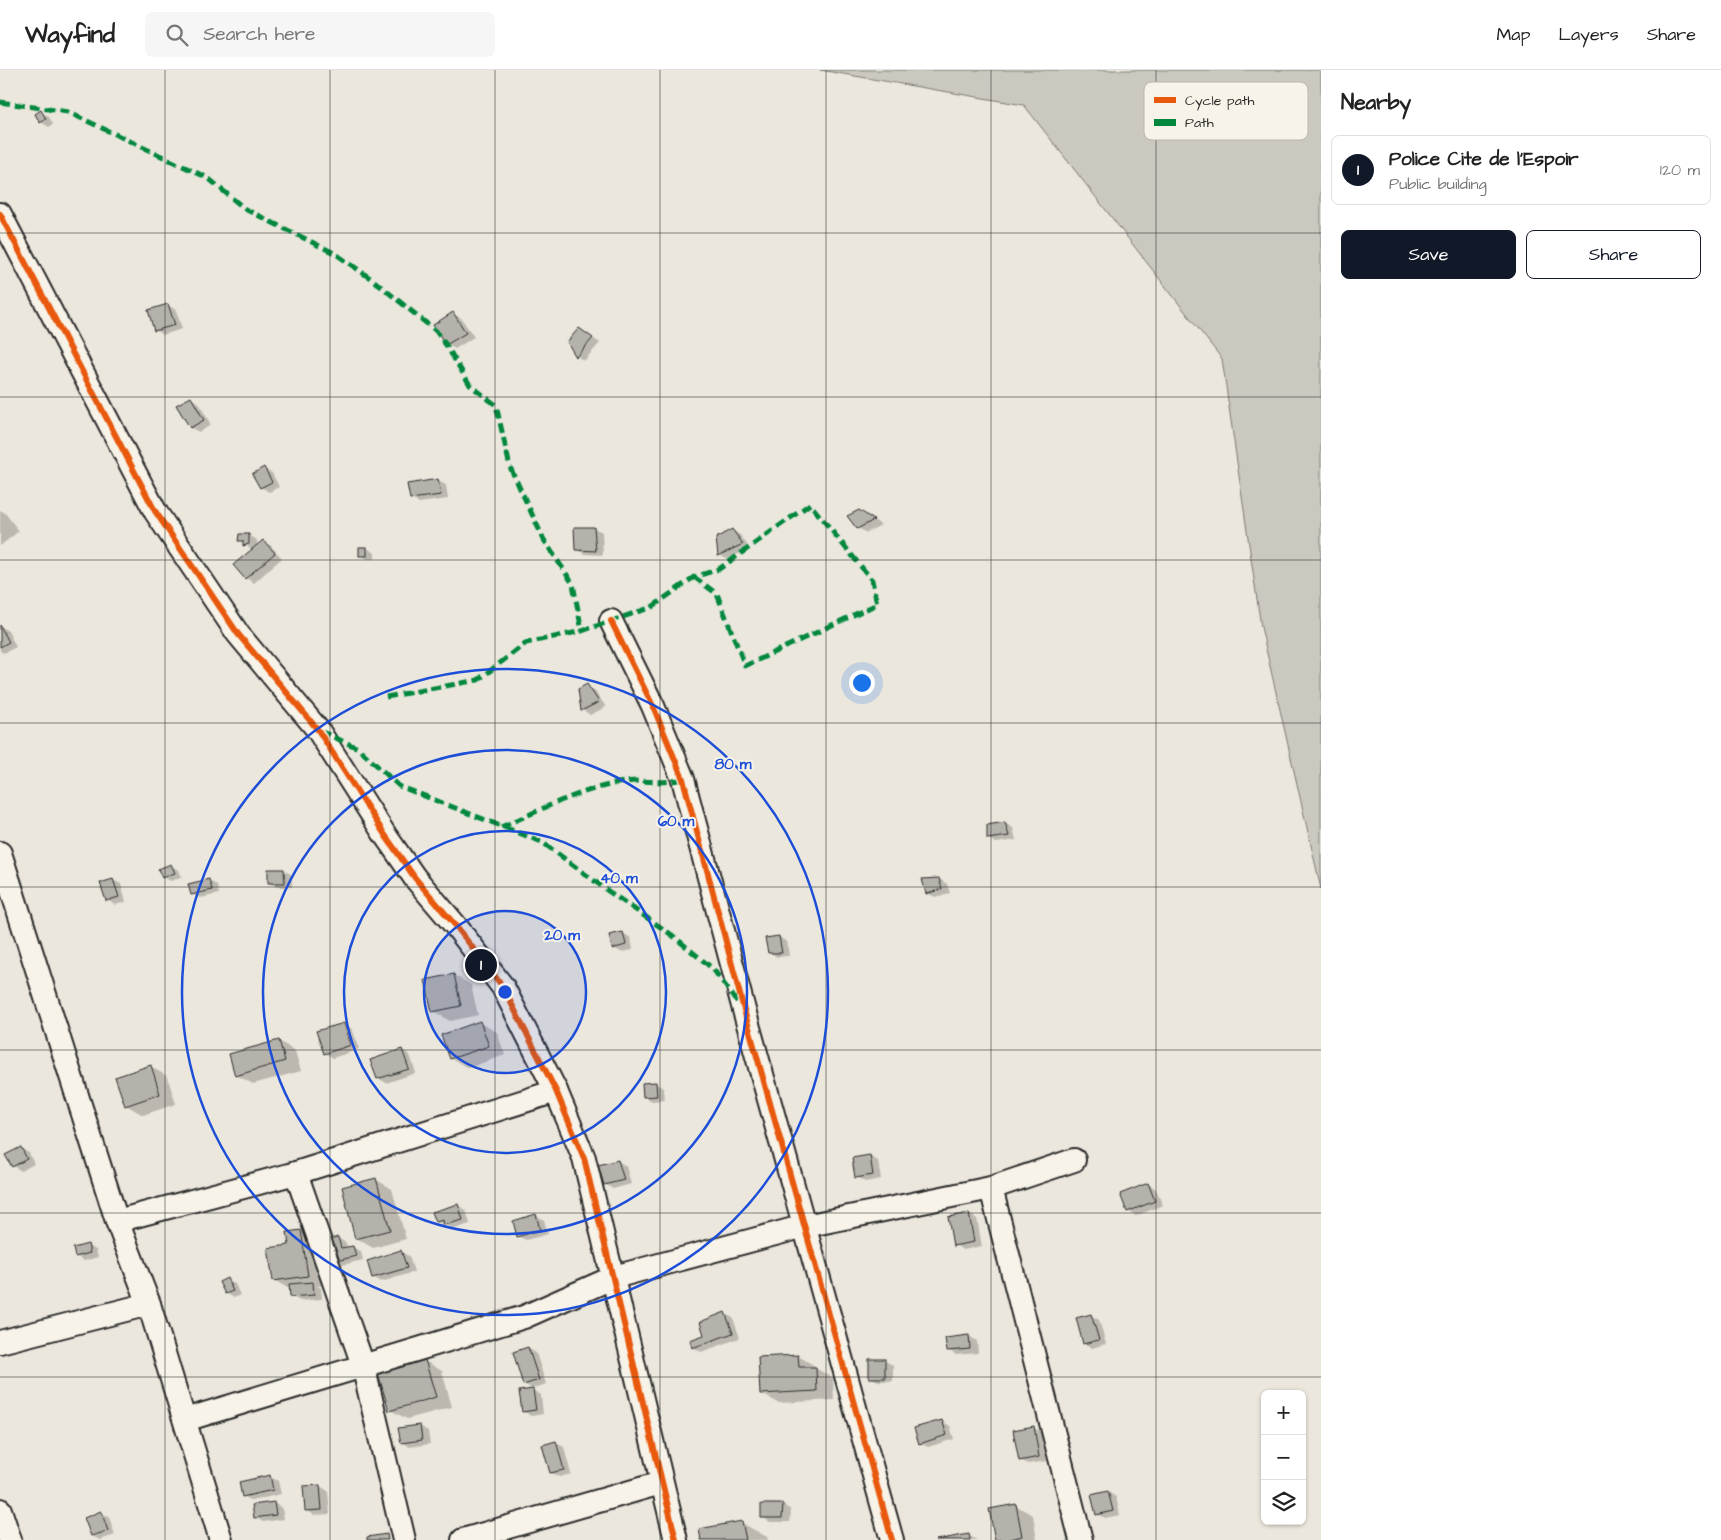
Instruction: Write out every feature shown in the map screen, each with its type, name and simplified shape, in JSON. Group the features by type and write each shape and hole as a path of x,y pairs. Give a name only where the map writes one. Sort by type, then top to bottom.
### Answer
{"street":[{"path":"0,214 155,510 238,634 318,730 385,835 415,878 455,925 503,987 556,1091 584,1158 676,1540"},
{"path":"611,621 653,706 683,779 744,1010 892,1540"},
{"path":"0,853 117,1222 150,1304 221,1540"},
{"path":"117,1222 296,1173 556,1091"},
{"path":"185,1420 524,1317 614,1277 805,1226 991,1188 1074,1160"},
{"path":"296,1173 363,1365 404,1540"},
{"path":"991,1188 1081,1540"},
{"path":"0,1342 150,1304"},
{"path":"464,1540 661,1483"},
{"path":"0,1510 10,1540"}],"shaded area":[{"path":"820,70 1321,70 1321,889 1261,627 1222,359 1024,105"}],"building":[{"path":"41,110 46,119 40,123 35,114"},
{"path":"168,304 175,325 154,331 148,310"},
{"path":"453,312 466,333 446,345 433,325"},
{"path":"579,328 593,338 576,357 567,342"},
{"path":"191,397 204,420 190,428 176,405"},
{"path":"264,467 272,482 260,488 252,474"},
{"path":"438,479 441,495 410,499 407,484"},
{"path":"859,510 874,520 857,529 847,516"},
{"path":"574,527 594,527 596,551 575,550"},
{"path":"732,529 743,544 718,556 716,538"},
{"path":"239,534 249,534 249,544 243,546 243,541 238,541"},
{"path":"263,540 275,553 245,579 233,565"},
{"path":"359,547 367,547 367,556 359,556"},
{"path":"0,625 9,642 0,647"},
{"path":"587,684 599,702 581,711 578,689"},
{"path":"1005,822 1009,836 987,839 987,825"},
{"path":"171,864 175,873 162,878 158,869"},
{"path":"268,869 284,869 285,883 268,883"},
{"path":"939,878 942,889 926,894 922,879"},
{"path":"113,879 119,897 106,901 100,883"},
{"path":"209,879 212,890 191,895 188,884"},
{"path":"623,932 626,945 612,949 609,935"},
{"path":"779,936 782,953 768,953 765,938"},
{"path":"454,974 461,1006 432,1012 425,980"},
{"path":"480,1021 489,1046 450,1059 441,1035"},
{"path":"344,1023 351,1045 324,1054 316,1031"},
{"path":"279,1040 285,1061 235,1076 229,1054"},
{"path":"402,1049 409,1069 377,1079 370,1060"},
{"path":"151,1065 160,1094 125,1106 115,1077"},
{"path":"656,1082 657,1096 643,1097 642,1083"},
{"path":"21,1147 27,1159 12,1167 5,1155"},
{"path":"870,1155 873,1175 855,1178 852,1158"},
{"path":"618,1160 624,1180 604,1185 598,1165"},
{"path":"376,1178 390,1230 355,1239 342,1187"},
{"path":"1148,1183 1155,1201 1127,1212 1120,1194"},
{"path":"458,1204 463,1220 444,1225 443,1220 436,1222 432,1212"},
{"path":"969,1213 974,1242 953,1246 948,1217"},
{"path":"536,1214 540,1230 517,1237 513,1221"},
{"path":"301,1230 308,1276 273,1281 268,1248 289,1245 287,1232"},
{"path":"338,1237 341,1248 353,1246 356,1256 329,1263 323,1241"},
{"path":"88,1244 90,1253 75,1257 73,1248"},
{"path":"401,1250 407,1268 372,1278 367,1261"},
{"path":"227,1278 233,1291 225,1294 219,1282"},
{"path":"313,1282 314,1295 290,1297 289,1284"},
{"path":"725,1312 733,1333 692,1348 690,1340 704,1335 700,1322"},
{"path":"1091,1314 1099,1340 1083,1344 1076,1318"},
{"path":"969,1335 970,1349 947,1351 945,1338"},
{"path":"528,1347 539,1380 523,1385 513,1352"},
{"path":"798,1355 799,1367 816,1367 817,1391 760,1394 758,1357"},
{"path":"869,1359 885,1359 885,1378 869,1378"},
{"path":"425,1360 436,1397 389,1411 378,1373"},
{"path":"533,1389 536,1410 522,1412 519,1391"},
{"path":"942,1420 947,1435 919,1444 914,1428"},
{"path":"420,1425 422,1440 401,1443 398,1428"},
{"path":"1034,1426 1039,1457 1019,1461 1013,1430"},
{"path":"556,1441 564,1470 550,1473 542,1445"},
{"path":"270,1475 273,1490 242,1497 239,1482"},
{"path":"320,1485 322,1510 305,1511 303,1486"},
{"path":"1108,1491 1113,1511 1096,1515 1091,1495"},
{"path":"274,1502 276,1515 254,1518 252,1505"},
{"path":"761,1504 783,1504 782,1518 761,1518"},
{"path":"1016,1504 1022,1536 1007,1540 995,1540 989,1509"},
{"path":"101,1511 108,1531 91,1536 84,1518"},
{"path":"742,1521 746,1540 701,1540 699,1529"},
{"path":"387,1534 388,1540 367,1540 367,1537"},
{"path":"969,1534 970,1540 936,1540"}],"marked path":[{"path":"0,102 68,112 208,178 245,209 336,254 373,280 436,331 470,385 496,405 510,467 544,540 573,584 582,631"},
{"path":"386,697 478,680 526,643 582,631 652,607 694,577 719,569 810,504 872,580 877,604 745,666 717,594 694,577"},
{"path":"320,731 358,748 399,786 542,842 672,935 713,969 739,1004"},
{"path":"501,827 562,800 593,789 633,781 667,782 683,779"}],"cycle path":[{"path":"0,214 155,511 238,634 318,730 385,835 415,878 455,925 503,987 556,1091 584,1158 676,1540"},
{"path":"611,621 653,706 683,779 744,1010 892,1540"}],"place":[{"name":"Police Cite de l'Espoir","path":"481,965"}]}
